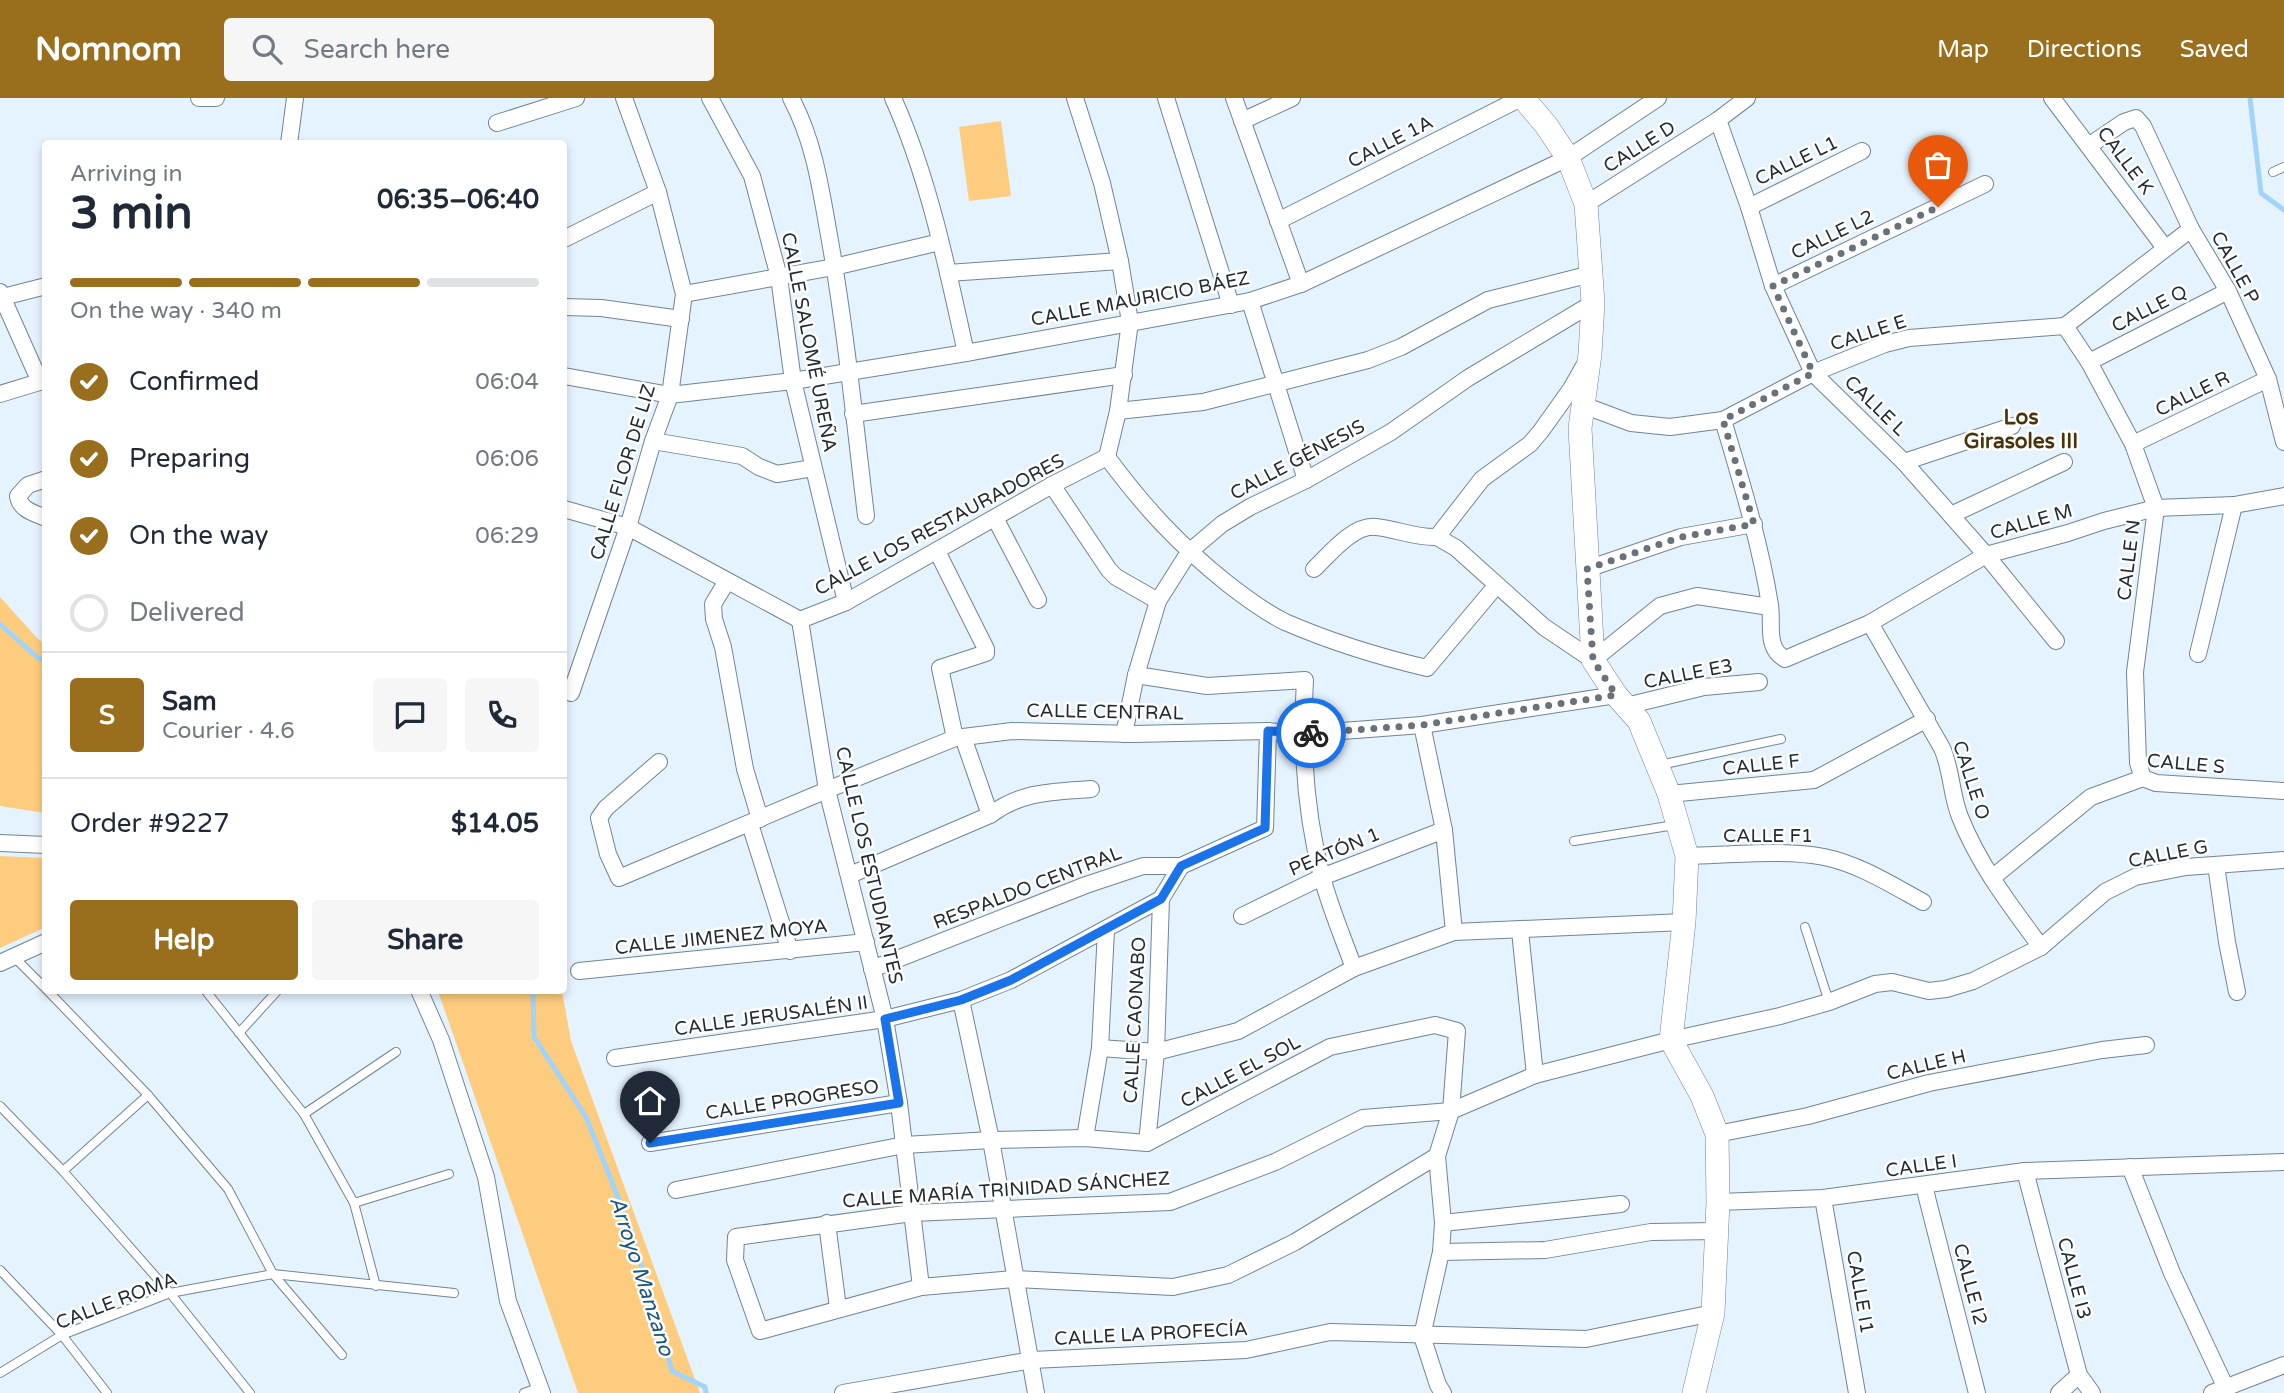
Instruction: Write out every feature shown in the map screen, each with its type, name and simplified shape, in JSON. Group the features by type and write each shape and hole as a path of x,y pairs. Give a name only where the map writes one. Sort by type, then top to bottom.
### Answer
{"street":[{"path":"199,98 216,98"},
{"path":"290,140 295,98"},
{"path":"497,123 576,98"},
{"name":"CALLE FLOR DE LIZ","path":"571,693 670,395 684,294 658,192 624,98"},
{"name":"CALLE SALOMÉ UREÑA","path":"709,98 752,176 779,277 793,380 846,603"},
{"path":"791,98 804,123 815,158 850,371 866,516"},
{"path":"893,98 908,131 948,273 966,353"},
{"path":"1075,98 1102,183 1120,261 1130,322 1118,411 1107,457 1136,496 1189,552 1241,594 1285,622 1392,660 1427,668 1496,586"},
{"path":"1166,98 1231,305"},
{"path":"1234,98 1301,284"},
{"path":"1242,121 1292,98"},
{"path":"1522,98 1546,125 1568,158 1586,204 1593,303 1590,354 1580,428 1593,660"},
{"name":"CALLE 1A","path":"1278,221 1522,98"},
{"name":"CALLE MAURICIO BÁEZ","path":"567,377 670,395 793,380 966,353 1250,301 1301,284 1568,158 1658,98"},
{"name":"CALLE D","path":"1586,204 1718,120 1747,98"},
{"name":"CALLE K","path":"2052,98 2165,248"},
{"name":"CALLE P","path":"2090,145 2124,122 2136,118 2143,126 2191,229 2228,291 2268,379 2284,442"},
{"name":"CALLE L","path":"1718,120 1749,206 1773,286 1813,373 1905,462 2056,641"},
{"name":"CALLE L1","path":"1749,206 1862,151"},
{"name":"CALLE L2","path":"1773,286 1985,184"},
{"path":"567,238 658,192"},
{"path":"2065,326 2191,229"},
{"path":"684,294 834,267 940,243"},
{"path":"948,273 1120,261"},
{"path":"1118,411 1203,402 1368,360 1401,347 1488,300 1591,274"},
{"path":"42,287 2,295 42,379"},
{"name":"CALLE Q","path":"2089,362 2228,291"},
{"path":"1250,301 1306,480"},
{"name":"CALLE GÉNESIS","path":"1124,734 1136,675 1157,601 1189,552 1222,524 1391,432 1468,378 1593,303"},
{"path":"567,307 601,308 681,318"},
{"name":"CALLE N","path":"2065,326 2089,362 2133,444 2156,508 2135,672 2138,763 2143,778"},
{"name":"CALLE E","path":"1583,405 1631,423 1670,427 1723,420 1813,373 1885,344 1909,338 2065,326"},
{"path":"1437,537 1482,480 1530,444 1541,431 1571,389 1590,354"},
{"path":"853,414 1124,375"},
{"name":"CALLE R","path":"2133,444 2268,379"},
{"path":"0,394 42,381"},
{"path":"1593,660 1660,606 1669,603 1697,596 1770,607 1754,524 1723,420"},
{"path":"1905,462 2012,426"},
{"path":"653,441 742,456 778,474 813,468"},
{"name":"CALLE LOS RESTAURADORES","path":"800,620 846,603 1052,485 1107,457"},
{"path":"1951,515 2064,462"},
{"path":"42,480 28,485 18,496 25,510 42,516"},
{"path":"1052,485 1108,570 1116,578 1157,601"},
{"name":"CALLE M","path":"1770,607 1772,644 1777,654 1785,659 1870,623 1986,555 2068,533 2104,520 2156,508 2234,505 2284,496"},
{"path":"2198,654 2234,505"},
{"path":"567,510 628,527 800,620"},
{"path":"995,518 1038,600"},
{"path":"1587,569 1681,537 1754,524"},
{"path":"1314,569 1350,536 1367,527 1424,538 1437,537 1456,548 1544,627 1593,660 1621,701 1639,721 1669,794 1687,856 1684,922 1671,1040 1702,1096 1717,1134 1718,1202 1713,1313 1694,1393"},
{"path":"937,551 986,649 983,654 940,668 959,738 990,815"},
{"path":"727,581 713,604 714,619 723,647 755,822 790,951"},
{"name":"CALLE LOS ESTUDIANTES","path":"800,620 827,790 885,1019 899,1103 920,1287"},
{"name":"CALLE O","path":"1870,623 1927,719 1950,767 1958,813 1977,856 2040,947"},
{"path":"1136,675 1207,686 1304,680 1302,734 1306,792 1322,877 1354,968"},
{"name":"CALLE E3","path":"1621,701 1704,687 1759,682"},
{"name":"CALLE CENTRAL","path":"659,762 606,808 599,818 608,854 619,878 827,790 959,738 1012,731 1124,734 1268,731 1302,734 1422,725 1621,701"},
{"name":"CALLE F","path":"1669,794 1814,780 1927,719"},
{"path":"1422,725 1444,830 1454,932"},
{"name":"RESPALDO CENTRAL","path":"872,969 1086,885 1143,866 1181,866 1265,828 1268,731"},
{"name":"CALLE S","path":"1992,878 2091,797 2143,778 2156,783 2284,791"},
{"path":"849,875 990,815 1005,803 1022,796 1091,789"},
{"name":"PEATÓN 1","path":"1242,916 1322,877 1444,830"},
{"path":"0,843 42,845"},
{"name":"CALLE F1","path":"1687,856 1801,854 1824,857 1851,865 1923,902"},
{"name":"CALLE G","path":"1829,1002 1875,984 1909,985 1929,991 1946,989 1991,973 2040,947 2105,892 2135,877 2186,867 2284,860"},
{"path":"2216,865 2237,992"},
{"name":"CALLE JERUSALÉN II","path":"615,1058 885,1019 961,1000 1011,980 1161,899 1181,866"},
{"name":"CALLE CAONABO","path":"1147,1143 1156,1052 1161,899"},
{"path":"1100,1048 1156,1052 1238,1031 1354,968 1454,932 1684,922"},
{"path":"1085,1138 1100,1048 1106,930"},
{"path":"1520,931 1535,1075"},
{"name":"CALLE JIMENEZ MOYA","path":"579,971 866,942"},
{"path":"7,960 42,944"},
{"path":"421,994 441,1040 486,1178 508,1301 541,1390"},
{"path":"961,1000 991,1140 1036,1393"},
{"name":"CALLE MARÍA TRINIDAD SÁNCHEZ","path":"838,1308 760,1331 735,1260 736,1237 912,1213 1170,1202 1275,1162 1363,1118 1451,1111 1535,1075 1829,1002"},
{"name":"CALLE EL SOL","path":"1147,1143 1330,1047 1435,1025 1457,1031 1451,1111 1437,1156 1443,1223 1441,1251 1422,1336"},
{"name":"CALLE H","path":"1717,1134 1808,1116 1929,1083 2102,1050 2146,1045"},
{"name":"CALLE PROGRESO","path":"650,1143 899,1103"},
{"path":"676,1190 904,1145 1085,1138 1147,1143"},
{"path":"827,1223 838,1308 920,1287 1014,1279 1173,1287 1228,1275 1295,1242 1437,1156"},
{"name":"CALLE I","path":"1718,1202 1823,1198 2025,1171 2284,1162"},
{"path":"2130,1167 2219,1390 2284,1365"},
{"name":"CALLE I3","path":"2025,1171 2080,1375 2092,1393"},
{"name":"CALLE I2","path":"1924,1186 1977,1393"},
{"name":"CALLE I1","path":"1823,1198 1857,1393"},
{"path":"1443,1223 1621,1204"},
{"path":"1441,1251 1545,1250 1651,1233 1716,1231"},
{"name":"CALLE LA PROFECÍA","path":"842,1393 1032,1360 1246,1350 1330,1332 1586,1339 1713,1313"},
{"path":"1422,1336 1443,1393"},
{"path":"2059,1393 2080,1375"}],"lane":[{"path":"2273,172 2284,167"},
{"path":"1658,765 1780,739"},
{"path":"1574,841 1678,825"},
{"path":"1805,927 1829,1002"},
{"path":"7,960 42,986"},
{"path":"36,979 42,976"},
{"path":"50,994 148,1095 228,1189 273,1274 342,1355"},
{"path":"208,994 304,1114 354,1203 376,1286"},
{"path":"239,1033 274,994"},
{"path":"304,1114 396,1052"},
{"path":"63,1171 148,1095"},
{"path":"0,1106 63,1171 170,1293 250,1393"},
{"path":"354,1203 449,1174"},
{"path":"0,1270 62,1335 107,1393"},
{"name":"CALLE ROMA","path":"0,1373 62,1335 170,1293 273,1274 454,1293"},
{"path":"524,1393 541,1390"}],"shaded area":[{"path":"1001,121 1011,196 969,201 959,127"},
{"path":"0,597 42,641 42,813 0,806"},
{"path":"0,856 42,858 42,929 0,948"},
{"path":"439,994 563,994 571,1041 700,1393 578,1393"}],"waterway":[{"path":"2250,98 2261,193 2284,210"},
{"name":"Arroyo Manzano","path":"0,624 42,660"},
{"name":"Arroyo Manzano","path":"533,994 534,1037 586,1117 631,1230 672,1371 705,1387 706,1393"}],"way so far":[{"path":"1311,733 1422,725 1616,695 1593,660 1587,569 1681,537 1754,524 1723,420 1813,373 1773,286 1938,207"}],"district":[{"name":"Los Girasoles III","path":"2021,429"}],"route":[{"path":"650,1143 899,1103 885,1019 961,1000 1011,980 1161,899 1181,866 1265,828 1268,731 1311,733"}]}
